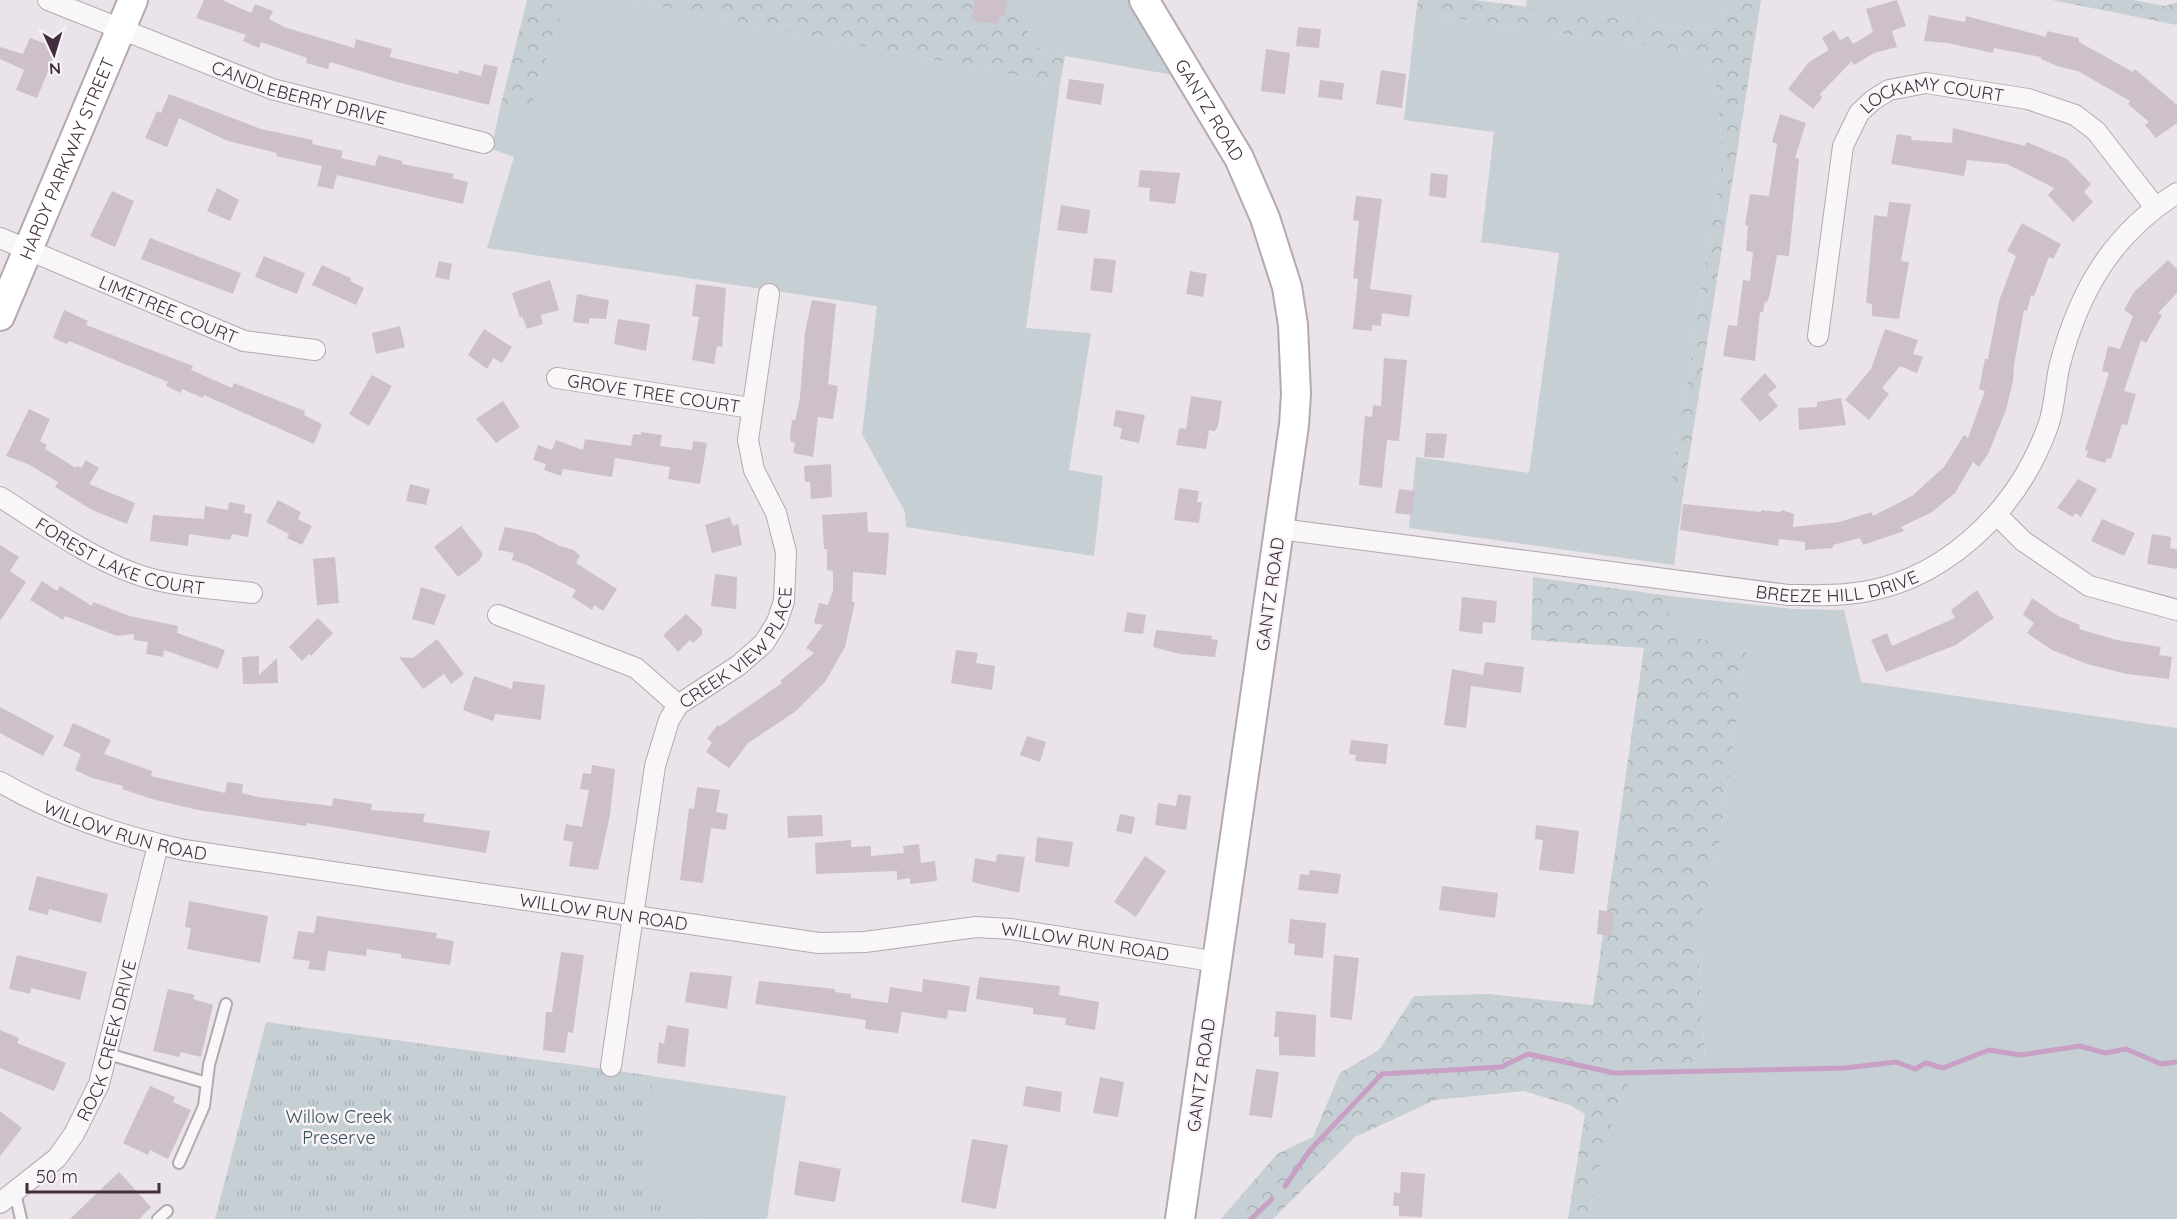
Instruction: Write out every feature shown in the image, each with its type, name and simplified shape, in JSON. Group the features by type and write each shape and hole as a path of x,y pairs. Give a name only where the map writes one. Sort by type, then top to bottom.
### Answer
{"main road":[{"name":"HARDY PARKWAY STREET","path":"0,316 133,0"},
{"name":"GANTZ ROAD","path":"1144,0 1239,158 1265,218 1287,287 1293,325 1296,394 1280,529 1179,1219"}],"street":[{"name":"CANDLEBERRY DRIVE","path":"48,0 272,89 484,143"},
{"name":"LOCKAMY COURT","path":"1818,336 1843,146 1859,113 1889,90 1926,83 2028,99 2075,115 2096,131 2156,207"},
{"name":"BREEZE HILL DRIVE","path":"1280,529 1788,595 1848,594 1903,581 1934,566 1965,546 1997,515 2028,473 2049,424 2072,321 2091,280 2122,239 2156,207 2177,193"},
{"name":"LIMETREE COURT","path":"0,238 244,341 315,350"},
{"name":"CREEK VIEW PLACE","path":"611,1066 655,766 669,720 678,705 739,665 764,643 777,622 784,601 786,552 776,513 754,470 748,440 769,294"},
{"name":"GROVE TREE COURT","path":"558,378 751,408"},
{"name":"FOREST LAKE COURT","path":"0,497 94,556 134,574 171,584 252,593"},
{"path":"1997,515 2023,541 2089,586 2177,610"},
{"path":"498,615 636,668 678,705"},
{"name":"WILLOW RUN ROAD","path":"0,782 58,810 121,835 158,844 819,943 865,942 976,927 1011,929 1218,962"},
{"name":"ROCK CREEK DRIVE","path":"8,1198 57,1158 74,1134 99,1084 158,844"}],"lane":[{"path":"179,1163 204,1106 209,1065 226,1004"},
{"path":"108,1054 207,1083"},
{"path":"8,1198 21,1219"},
{"path":"158,1219 167,1211"}],"green space":[{"path":"527,0 566,0 530,108 501,104"},
{"path":"566,0 625,0 1060,84 1026,328 1091,333 1069,470 1103,476 1094,556 906,527 905,512 862,434 877,306 487,248 514,157 491,149 501,104 530,107"},
{"path":"625,0 1018,0 1033,46 1065,56 1060,84"},
{"path":"1018,0 1133,0 1179,76 1065,56 1033,46"},
{"path":"1418,0 1474,0 1715,31 1724,22 1728,0 1761,0 1683,495 1670,492 1723,154 1715,79 1699,53 1416,13"},
{"path":"1527,0 1728,0 1724,22 1716,31 1526,7"},
{"path":"2052,0 2133,0 2165,6 2177,2 2177,25"},
{"path":"1416,13 1699,53 1715,79 1723,154 1670,492 1683,495 1674,565 1409,528 1416,457 1529,473 1559,253 1481,242 1494,132 1404,120"},
{"path":"1533,577 1670,596 1669,633 1747,648 1720,839 1697,935 1705,1061 1635,1071 1619,1105 1606,1143 1589,1219 1568,1219 1585,1114 1570,1105 1524,1091 1435,1100 1355,1137 1273,1219 1221,1219 1277,1154 1313,1137 1340,1073 1379,1050 1414,996 1488,994 1593,1005 1644,648 1531,640"},
{"path":"1670,596 1794,609 1844,610 1861,682 2177,728 2177,1219 1589,1219 1596,1182 1612,1123 1635,1071 1705,1061 1697,935 1720,839 1747,648 1668,633"},
{"name":"Willow Creek Preserve","path":"266,1022 653,1076 641,1189 702,1219 215,1219"},
{"path":"562,1063 786,1096 767,1219 702,1219 641,1190 652,1077 268,1219"}],"building":[{"path":"204,0 222,0 251,13 255,4 273,11 269,19 284,27 354,48 356,39 392,49 390,57 458,74 459,70 481,76 484,64 498,67 489,105 397,82 330,62 328,69 306,63 307,58 261,42 259,48 243,41 246,35 196,18"},
{"path":"975,0 1007,0 1005,16 1000,15 998,24 972,20"},
{"path":"1897,0 1906,26 1892,31 1897,47 1874,53 1854,65 1852,61 1820,94 1822,98 1813,109 1788,89 1809,62 1829,50 1822,38 1834,30 1840,40 1848,36 1853,44 1873,32 1866,9"},
{"path":"1929,15 1965,22 1966,16 2046,37 2047,31 2079,38 2079,42 2133,72 2135,69 2177,105 2177,123 2156,138 2145,125 2149,122 2128,104 2130,101 2078,71 2057,66 2041,57 1994,48 1993,53 1948,43 1924,41"},
{"path":"1298,27 1321,29 1319,48 1296,46"},
{"path":"30,38 58,48 37,98 16,90 24,70 0,59 0,47 23,54"},
{"path":"1266,49 1290,53 1285,94 1261,91"},
{"path":"1381,70 1406,74 1402,108 1376,104"},
{"path":"1069,79 1104,84 1101,105 1066,99"},
{"path":"1320,80 1344,83 1342,100 1318,97"},
{"path":"169,94 261,129 313,140 312,144 343,151 341,158 375,166 378,155 402,161 402,164 454,174 452,178 468,182 463,204 337,175 333,189 317,186 322,166 276,156 277,153 228,141 179,118 167,147 145,138 157,111 161,113"},
{"path":"1780,114 1806,123 1795,158 1799,159 1789,256 1777,255 1770,294 1767,303 1765,301 1763,312 1760,312 1755,361 1723,356 1728,325 1737,326 1743,280 1750,281 1753,252 1746,251 1748,226 1745,225 1750,194 1769,196 1777,144 1772,142"},
{"path":"1953,128 2025,146 2027,142 2067,159 2091,184 2084,192 2093,202 2073,222 2048,195 2054,188 2007,164 1967,160 1964,176 1891,164 1897,134 1911,136 1912,140 1952,143"},
{"path":"1140,170 1180,173 1175,204 1149,201 1150,188 1138,187"},
{"path":"1431,173 1448,175 1446,198 1429,196"},
{"path":"217,188 239,200 230,221 207,211"},
{"path":"112,191 134,201 115,247 90,236"},
{"path":"1356,196 1382,199 1370,289 1412,295 1409,317 1382,313 1381,326 1372,325 1372,331 1353,329 1358,279 1353,278 1359,221 1353,220"},
{"path":"1889,202 1911,204 1901,261 1909,262 1899,319 1872,316 1872,304 1866,303 1874,215 1887,217"},
{"path":"1061,205 1090,210 1087,234 1057,230"},
{"path":"2022,223 2061,244 2053,259 2049,257 2034,296 2031,295 2027,311 2024,310 2006,410 1988,454 1979,467 1973,462 1955,493 1932,512 1901,527 1904,531 1863,545 1860,538 1833,545 1833,548 1805,550 1805,542 1779,539 1778,546 1680,530 1683,504 1761,512 1761,510 1780,512 1782,510 1794,514 1793,527 1839,522 1872,512 1873,516 1912,496 1944,467 1964,435 1968,438 1985,391 1979,389 1985,359 1988,359 1999,301 2016,256 2007,251"},
{"path":"150,238 241,273 233,294 141,259"},
{"path":"264,256 305,273 297,294 255,277"},
{"path":"1094,258 1116,260 1112,293 1090,290"},
{"path":"2168,260 2177,269 2177,293 2158,313 2162,315 2146,343 2141,340 2124,391 2136,394 2127,425 2122,424 2111,459 2107,458 2105,463 2086,457 2088,451 2085,450 2109,373 2102,371 2108,346 2120,349 2133,316 2124,310 2134,292"},
{"path":"439,261 452,264 449,280 435,277"},
{"path":"322,265 351,278 350,281 364,288 356,305 312,285"},
{"path":"1190,271 1207,274 1203,297 1186,294"},
{"path":"550,280 559,310 541,315 543,324 527,329 522,316 520,318 512,293"},
{"path":"696,284 726,288 722,347 717,346 714,364 692,360 699,317 692,316"},
{"path":"577,294 609,300 606,319 589,318 589,324 573,322"},
{"path":"812,300 836,304 828,384 838,386 833,419 818,417 813,457 793,453 795,443 791,442 790,436 792,420 795,421 800,397 805,332"},
{"path":"64,310 88,321 86,325 193,366 191,370 232,388 234,383 305,411 304,415 322,424 314,444 204,395 203,398 182,389 181,393 166,386 168,382 69,341 67,344 53,338"},
{"path":"618,319 650,324 646,351 614,344"},
{"path":"400,326 405,347 376,354 372,333"},
{"path":"484,329 512,347 502,363 493,358 487,369 468,355"},
{"path":"1885,329 1918,340 1913,354 1923,357 1917,373 1900,366 1882,388 1889,394 1869,420 1845,400 1871,369"},
{"path":"1384,358 1407,360 1399,441 1387,440 1382,488 1359,485 1365,416 1372,417 1373,405 1381,406"},
{"path":"1765,373 1777,387 1768,394 1778,406 1760,422 1740,399"},
{"path":"372,375 392,386 369,426 349,414"},
{"path":"1191,396 1222,401 1218,426 1215,431 1209,430 1206,449 1176,445 1179,428 1186,429"},
{"path":"1841,398 1846,425 1799,430 1798,408 1817,407 1817,402"},
{"path":"503,401 520,427 496,443 476,419"},
{"path":"29,409 50,419 40,441 47,445 45,449 76,468 77,466 81,468 86,460 99,468 89,484 135,503 127,524 92,510 55,487 58,482 28,464 6,456"},
{"path":"1116,410 1145,415 1139,443 1120,439 1122,428 1113,426"},
{"path":"641,432 662,435 660,446 692,450 693,441 707,443 700,484 668,479 670,467 615,458 612,477 563,469 561,476 544,470 546,464 533,460 538,445 552,450 556,440 583,450 585,439 631,446 633,434 641,435"},
{"path":"1426,433 1447,434 1444,458 1424,457"},
{"path":"831,464 832,497 811,499 810,482 805,482 804,466"},
{"path":"2078,479 2097,489 2081,517 2075,513 2073,517 2057,508"},
{"path":"410,484 430,489 426,505 406,501"},
{"path":"1179,488 1199,491 1197,502 1202,502 1199,523 1174,520"},
{"path":"1399,489 1415,491 1412,515 1395,513"},
{"path":"278,500 301,512 298,519 312,526 302,545 287,538 289,534 266,522"},
{"path":"229,502 245,505 244,513 252,514 248,537 232,534 230,540 189,534 188,546 150,541 153,515 204,519 205,506 228,510"},
{"path":"867,512 868,532 889,533 886,575 853,572 852,602 855,602 845,647 825,682 796,711 748,743 729,768 706,752 712,742 707,739 712,732 718,725 720,726 782,683 780,681 814,653 806,648 823,625 814,623 819,603 828,605 833,590 833,571 827,570 827,549 824,549 822,515"},
{"path":"730,517 733,526 738,524 742,545 712,553 705,525"},
{"path":"2102,519 2135,533 2124,556 2091,541"},
{"path":"461,526 483,554 479,561 458,577 434,547"},
{"path":"505,527 535,533 560,546 574,550 580,556 576,563 617,589 603,611 594,605 592,610 572,597 576,590 527,565 512,560 514,553 498,550"},
{"path":"2152,534 2171,537 2170,548 2177,549 2177,569 2147,564"},
{"path":"0,545 19,557 10,571 26,582 0,621"},
{"path":"335,557 339,603 317,605 313,559"},
{"path":"715,574 737,577 736,609 711,606"},
{"path":"42,581 57,591 60,586 92,606 93,602 130,616 178,626 177,633 225,650 218,669 164,650 163,657 146,654 148,642 134,640 134,634 117,636 65,616 63,620 30,600"},
{"path":"421,587 446,595 434,625 412,619"},
{"path":"1977,590 1994,618 1956,645 1886,672 1871,640 1887,633 1892,646 1955,618 1951,610"},
{"path":"1462,597 1497,601 1495,623 1483,622 1482,634 1459,631"},
{"path":"2032,598 2058,616 2080,625 2079,629 2117,640 2161,647 2159,655 2172,657 2169,679 2127,674 2087,664 2052,650 2027,633 2034,623 2023,615"},
{"path":"1127,612 1146,615 1143,634 1124,632"},
{"path":"686,614 702,629 702,635 693,643 690,640 678,652 663,635"},
{"path":"318,618 333,633 311,656 309,654 302,661 289,647"},
{"path":"1156,630 1212,636 1211,639 1218,640 1215,657 1180,654 1153,647"},
{"path":"437,639 464,674 451,684 444,674 423,689 399,657 413,658"},
{"path":"956,650 978,653 976,663 995,666 992,690 951,683"},
{"path":"259,656 259,675 277,658 278,683 243,684 242,657"},
{"path":"1485,662 1524,667 1521,693 1471,686 1466,728 1444,725 1452,669 1483,675"},
{"path":"474,676 512,689 513,681 545,685 541,720 495,714 493,721 463,710"},
{"path":"0,707 54,736 43,756 0,733"},
{"path":"73,723 111,740 104,754 152,771 151,776 225,793 227,782 243,784 242,793 258,797 332,806 333,798 372,804 371,810 425,814 423,822 490,831 486,853 307,823 306,826 198,810 152,799 122,789 123,786 92,778 75,770 81,754 63,746"},
{"path":"1027,736 1046,742 1040,762 1020,755"},
{"path":"1351,740 1388,744 1386,764 1355,761 1356,755 1349,754"},
{"path":"592,765 615,769 610,815 598,870 569,866 573,842 563,840 566,824 582,827 589,790 580,789 583,773 591,774"},
{"path":"697,787 720,790 716,812 728,814 726,830 711,828 703,883 680,880 689,808 694,809"},
{"path":"1178,794 1191,796 1186,830 1155,825 1158,803 1176,806"},
{"path":"1120,814 1135,817 1132,834 1116,831"},
{"path":"822,815 823,836 788,838 787,816"},
{"path":"1536,825 1579,831 1574,874 1539,870 1543,840 1535,839"},
{"path":"1037,837 1073,842 1069,867 1035,862"},
{"path":"851,840 851,847 871,846 871,856 904,853 903,846 919,844 921,863 935,861 937,881 910,884 910,878 897,880 897,871 816,874 815,843"},
{"path":"997,854 1025,857 1019,893 972,882 975,858 996,862"},
{"path":"1145,856 1166,871 1136,917 1114,902"},
{"path":"1310,870 1341,874 1338,894 1298,890 1300,874 1309,875"},
{"path":"37,876 108,894 101,923 49,909 48,915 28,910"},
{"path":"1442,886 1498,893 1495,918 1439,910"},
{"path":"189,901 268,916 260,963 187,949 191,928 185,927"},
{"path":"1599,910 1614,912 1611,936 1597,934"},
{"path":"317,916 437,933 436,938 454,941 450,965 401,958 401,954 367,949 366,956 328,951 325,971 308,969 310,961 293,959 298,931 314,933"},
{"path":"1290,919 1326,923 1323,958 1294,955 1295,944 1288,943"},
{"path":"561,952 584,955 573,1033 568,1032 565,1053 543,1050 546,1012 552,1012"},
{"path":"17,955 87,972 80,1000 31,988 30,994 9,989"},
{"path":"1334,955 1359,958 1352,1020 1330,1017"},
{"path":"690,972 732,976 727,1009 685,1002"},
{"path":"979,977 1060,986 1059,995 1099,1002 1095,1030 1065,1025 1066,1018 1033,1014 1033,1008 976,999"},
{"path":"923,979 970,986 966,1012 948,1010 947,1019 902,1012 898,1033 865,1029 866,1020 755,1004 759,981 835,989 835,992 851,994 851,998 888,1003 890,987 922,992"},
{"path":"168,989 195,995 193,999 213,1005 201,1057 181,1052 179,1057 153,1051"},
{"path":"1276,1011 1316,1015 1315,1057 1279,1055 1279,1037 1274,1037"},
{"path":"667,1025 689,1029 685,1067 657,1063 659,1042 664,1044"},
{"path":"0,1030 19,1038 17,1043 66,1063 54,1091 0,1068"},
{"path":"1256,1069 1279,1072 1272,1118 1249,1115"},
{"path":"1100,1077 1124,1082 1118,1117 1093,1113"},
{"path":"150,1086 175,1097 173,1102 191,1110 168,1159 150,1150 148,1155 123,1143"},
{"path":"1026,1086 1062,1092 1060,1112 1023,1106"},
{"path":"0,1111 22,1128 0,1156"},
{"path":"972,1139 1008,1145 996,1209 961,1202"},
{"path":"799,1161 841,1169 835,1202 794,1195"},
{"path":"119,1172 151,1207 139,1219 70,1219"},
{"path":"1401,1172 1425,1174 1422,1217 1399,1216 1399,1206 1393,1206 1394,1192 1400,1193"}],"waterway":[{"path":"1285,1186 1311,1149 1382,1074 1501,1067 1528,1054 1614,1073 1845,1068 1896,1062 1915,1069 1926,1063 1943,1068 1989,1050 2021,1055 2080,1046 2105,1053 2126,1049 2161,1064 2177,1062"},
{"path":"1251,1219 1272,1199"}]}
